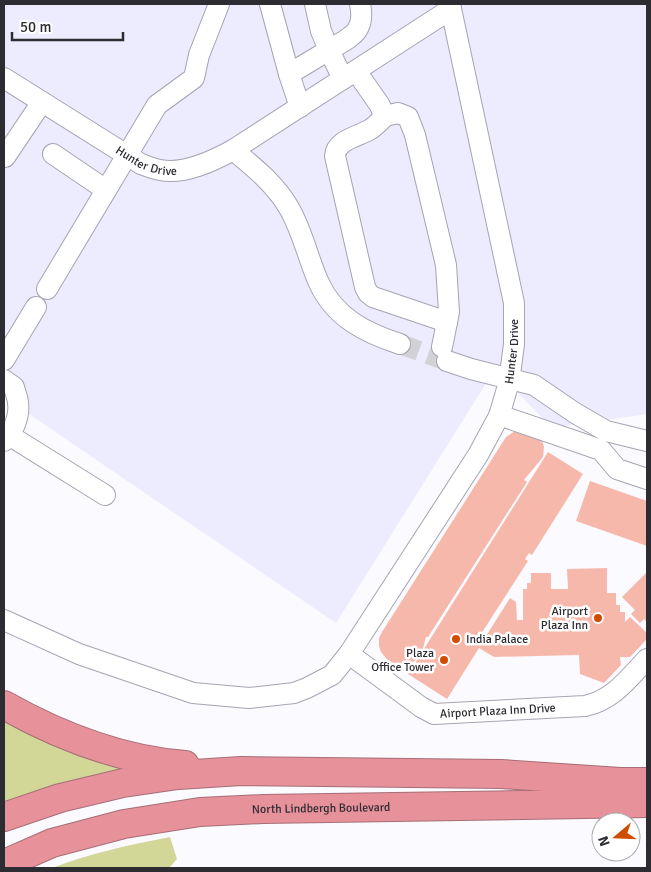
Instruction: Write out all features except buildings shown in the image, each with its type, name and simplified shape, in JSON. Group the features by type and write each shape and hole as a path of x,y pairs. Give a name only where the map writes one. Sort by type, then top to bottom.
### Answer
{"highway":[{"path":"4,705 62,733 121,754 170,764 242,771"},
{"path":"4,817 60,798 123,783 178,775 242,771 501,774 647,782"},
{"path":"620,782 647,775"},
{"name":"North Lindbergh Boulevard","path":"4,864 52,843 124,824 200,812 263,809 647,803"},
{"path":"598,804 647,818"}],"street":[{"path":"47,289 156,105 194,78 199,55 219,4"},
{"path":"270,4 300,107"},
{"path":"315,4 328,50 349,75 379,104 385,116"},
{"path":"289,74 354,35 360,28 362,20 360,4"},
{"name":"Hunter Drive","path":"4,78 141,164 162,171 184,169 207,164 233,150 349,75 450,6 514,303 514,344 510,379 499,415 478,455 349,654 332,675 294,693 249,698 194,693 79,654 4,620"},
{"path":"4,93 25,92"},
{"path":"5,157 42,102"},
{"path":"447,322 373,297 365,287 335,150 340,144 371,129 385,116 398,113 408,118 415,134 446,265 449,312 444,354 471,370 534,385 575,413 606,431 647,441"},
{"path":"233,150 265,178 288,206 297,223 319,283 336,307 360,328 373,335 400,344"},
{"path":"53,154 106,190"},
{"path":"4,360 36,307"},
{"path":"4,380 14,387 19,404 15,422 6,436 105,496"},
{"path":"499,415 601,450 617,469 647,479"},
{"name":"Airport Plaza Inn Drive","path":"349,654 420,707 434,714 585,706 599,703 612,694 647,659"}],"shaded area":[{"path":"4,4 647,4 647,414 552,428 495,369 336,623 4,397"}],"green space":[{"path":"4,717 145,765 33,792 4,805"},
{"path":"170,837 177,859 169,868 52,868 125,846"}],"tunnel":[{"path":"400,344 447,361"}],"place":[{"name":"Airport Plaza Inn","path":"598,618"},
{"name":"India Palace","path":"456,639"},
{"name":"Plaza Office Tower","path":"444,660"}]}
